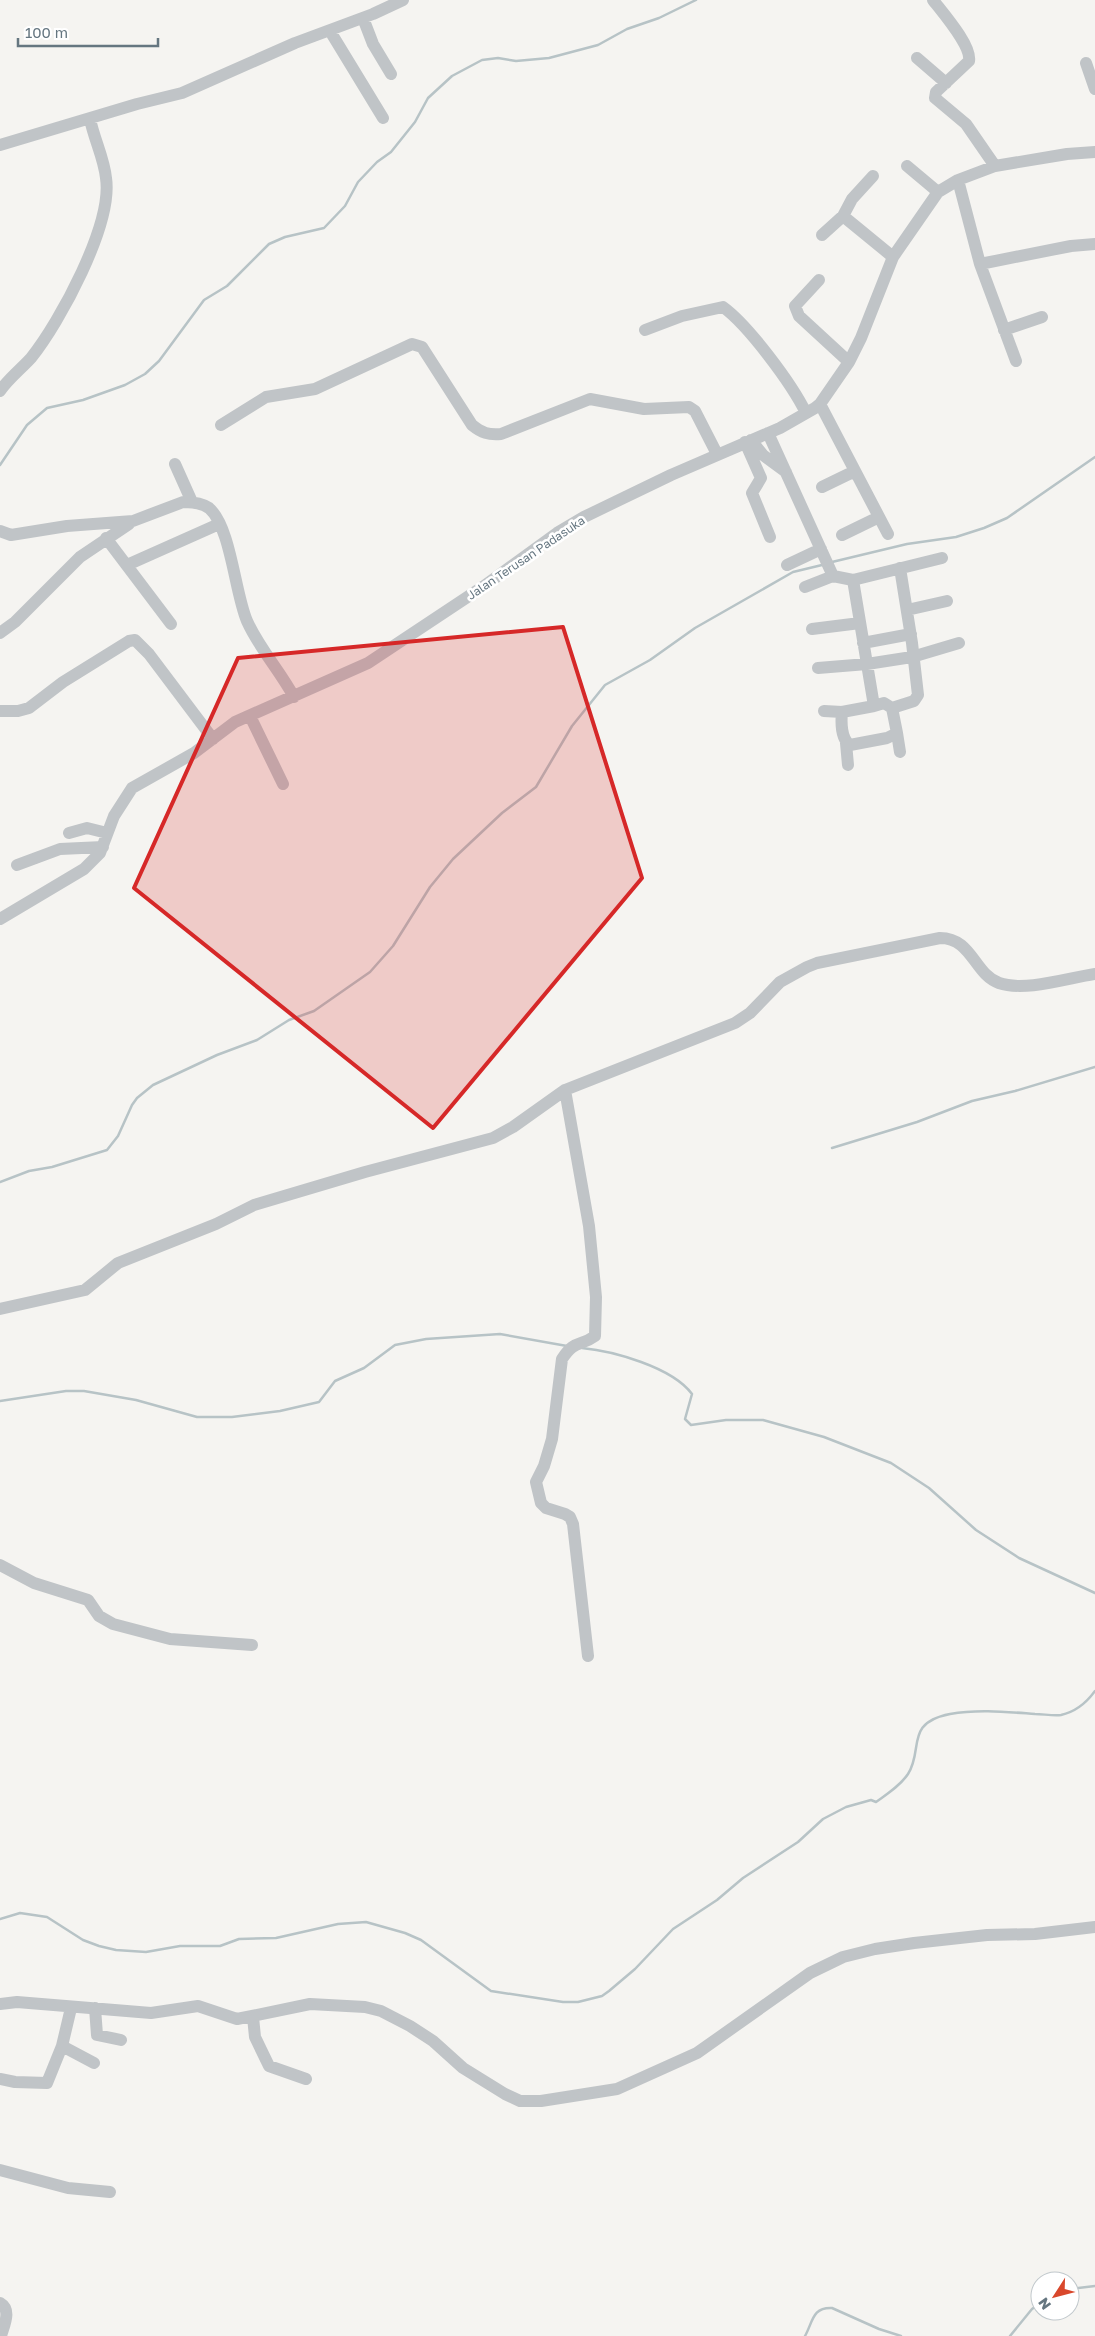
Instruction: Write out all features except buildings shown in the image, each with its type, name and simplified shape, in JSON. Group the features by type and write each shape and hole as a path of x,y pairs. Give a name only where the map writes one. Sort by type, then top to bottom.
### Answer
{"street":[{"path":"0,145 137,104 182,93 295,44 363,18 387,4 403,0"},
{"path":"933,0 969,52 969,61 936,92 935,98 966,124 995,166"},
{"path":"363,18 373,44 391,74"},
{"path":"330,31 383,118"},
{"path":"917,58 946,83"},
{"path":"1086,63 1095,89"},
{"path":"0,391 30,358 58,320 97,233 107,193 107,178 90,119"},
{"name":"Jalan Terusan Padasuka","path":"0,919 84,870 103,847 119,806 132,788 194,753 235,722 373,660 484,586 557,533 584,517 717,454 768,433 820,404 849,362 861,338 893,257 938,192 958,180 995,166 1067,154 1095,152"},
{"path":"907,166 938,192"},
{"path":"822,235 842,216 852,198 873,176"},
{"path":"958,180 980,264 1016,361"},
{"path":"842,216 893,257"},
{"path":"980,264 1071,246 1095,244"},
{"path":"819,280 794,306 799,316 849,362"},
{"path":"644,330 682,316 722,307 735,316 750,334 790,387 806,413"},
{"path":"1004,330 1042,317"},
{"path":"221,425 266,397 315,389 412,344 417,344 422,347 472,425 480,432 490,435 501,434 590,399 644,409 689,407 694,411 717,454"},
{"path":"820,404 888,534"},
{"path":"768,433 788,473 833,576"},
{"path":"748,441 763,456 788,473"},
{"path":"748,441 761,478 752,493 770,537"},
{"path":"175,464 192,502"},
{"path":"822,487 854,470"},
{"path":"0,633 15,622 80,557 106,538 133,521 183,502 192,502 208,507 215,515 229,551 246,620 294,697"},
{"path":"842,534 879,517"},
{"path":"0,531 12,534 67,526 133,521"},
{"path":"127,565 218,524"},
{"path":"106,538 171,624"},
{"path":"787,565 821,549"},
{"path":"804,587 833,576 853,580 942,558"},
{"path":"824,711 842,712 884,704 892,708 914,701 917,698 911,634 900,568"},
{"path":"853,580 874,706"},
{"path":"907,610 947,601"},
{"path":"812,629 860,623"},
{"path":"863,643 911,634"},
{"path":"0,711 18,711 28,708 63,682 129,641 139,642 212,739"},
{"path":"818,668 867,664 912,657 959,643"},
{"path":"892,708 900,752"},
{"path":"842,712 843,737 846,743 848,765"},
{"path":"250,716 283,784"},
{"path":"846,743 850,745 887,738 897,733"},
{"path":"69,833 87,828 108,833"},
{"path":"17,865 60,849 103,847"},
{"path":"0,1309 86,1290 118,1263 216,1224 254,1205 364,1172 493,1138 513,1128 566,1090 735,1023 750,1013 780,982 792,974 817,963 940,938 950,938 957,941 989,977 998,983 1029,985 1095,974"},
{"path":"566,1090 594,1261 595,1336 577,1343 562,1360 552,1439 544,1466 536,1482 541,1503 546,1508 570,1517 573,1524 588,1656"},
{"path":"0,1565 34,1583 88,1600 99,1616 113,1624 170,1639 252,1645"},
{"path":"0,2004 17,2002 151,2014 198,2006 237,2019 310,2004 365,2007 397,2018 422,2033 463,2068 504,2094 520,2101 557,2099 617,2089 697,2053 810,1973 843,1957 876,1948 914,1943 987,1935 1035,1934 1095,1927"},
{"path":"0,2078 16,2082 47,2083 62,2046 72,2008"},
{"path":"96,2008 97,2035 121,2040"},
{"path":"253,2017 255,2037 269,2066 306,2079"},
{"path":"62,2046 94,2062"},
{"path":"0,2170 68,2188 110,2192"},
{"path":"0,2303 6,2309 7,2315 2,2336"}],"highlighted area":[{"path":"563,627 642,878 433,1128 134,888 238,658"}],"waterway":[{"path":"0,465 27,425 47,408 83,400 125,385 145,374 159,361 204,300 227,286 269,244 285,237 324,228 345,206 358,182 377,162 391,152 415,122 428,98 452,76 482,60 498,58 516,61 549,58 598,45 627,29 659,18 696,0"},
{"path":"832,562 907,544 956,537 984,528 1007,518 1095,457"},
{"path":"0,1182 29,1171 52,1167 107,1150 118,1136 132,1105 137,1098 153,1085 217,1055 257,1040 289,1020 314,1011 370,972 393,946 430,887 453,859 502,813 536,787 572,726 605,685 650,660 695,628 793,572 822,565"},
{"path":"832,1148 917,1122 972,1101 1015,1091 1095,1067"},
{"path":"0,1401 66,1391 84,1391 136,1400 197,1417 232,1417 280,1411 319,1402 335,1381 364,1368 395,1345 426,1339 500,1334 567,1346"},
{"path":"582,1348 641,1362 657,1368 683,1384 692,1394 685,1419 691,1425 726,1420 763,1420 824,1437 891,1463 929,1488 976,1530 1019,1558 1095,1593"},
{"path":"0,1919 20,1913 47,1917 83,1940 99,1946 116,1950 146,1952 180,1946 220,1946 239,1939 276,1938 338,1924 366,1922 405,1933 421,1940 491,1991 563,2002 578,2002 602,1996 609,1991 635,1969 673,1929 717,1900 743,1878 798,1842 823,1819 846,1807 871,1800 876,1802 893,1790 908,1774 913,1765 918,1738 926,1724 936,1718 950,1714 971,1712 992,1711 1061,1715 1071,1712 1080,1706 1095,1691"},
{"path":"1080,2288 1095,2286"},
{"path":"805,2336 814,2316 825,2308 832,2308 879,2329 901,2336"},
{"path":"1010,2336 1030,2311"}]}
